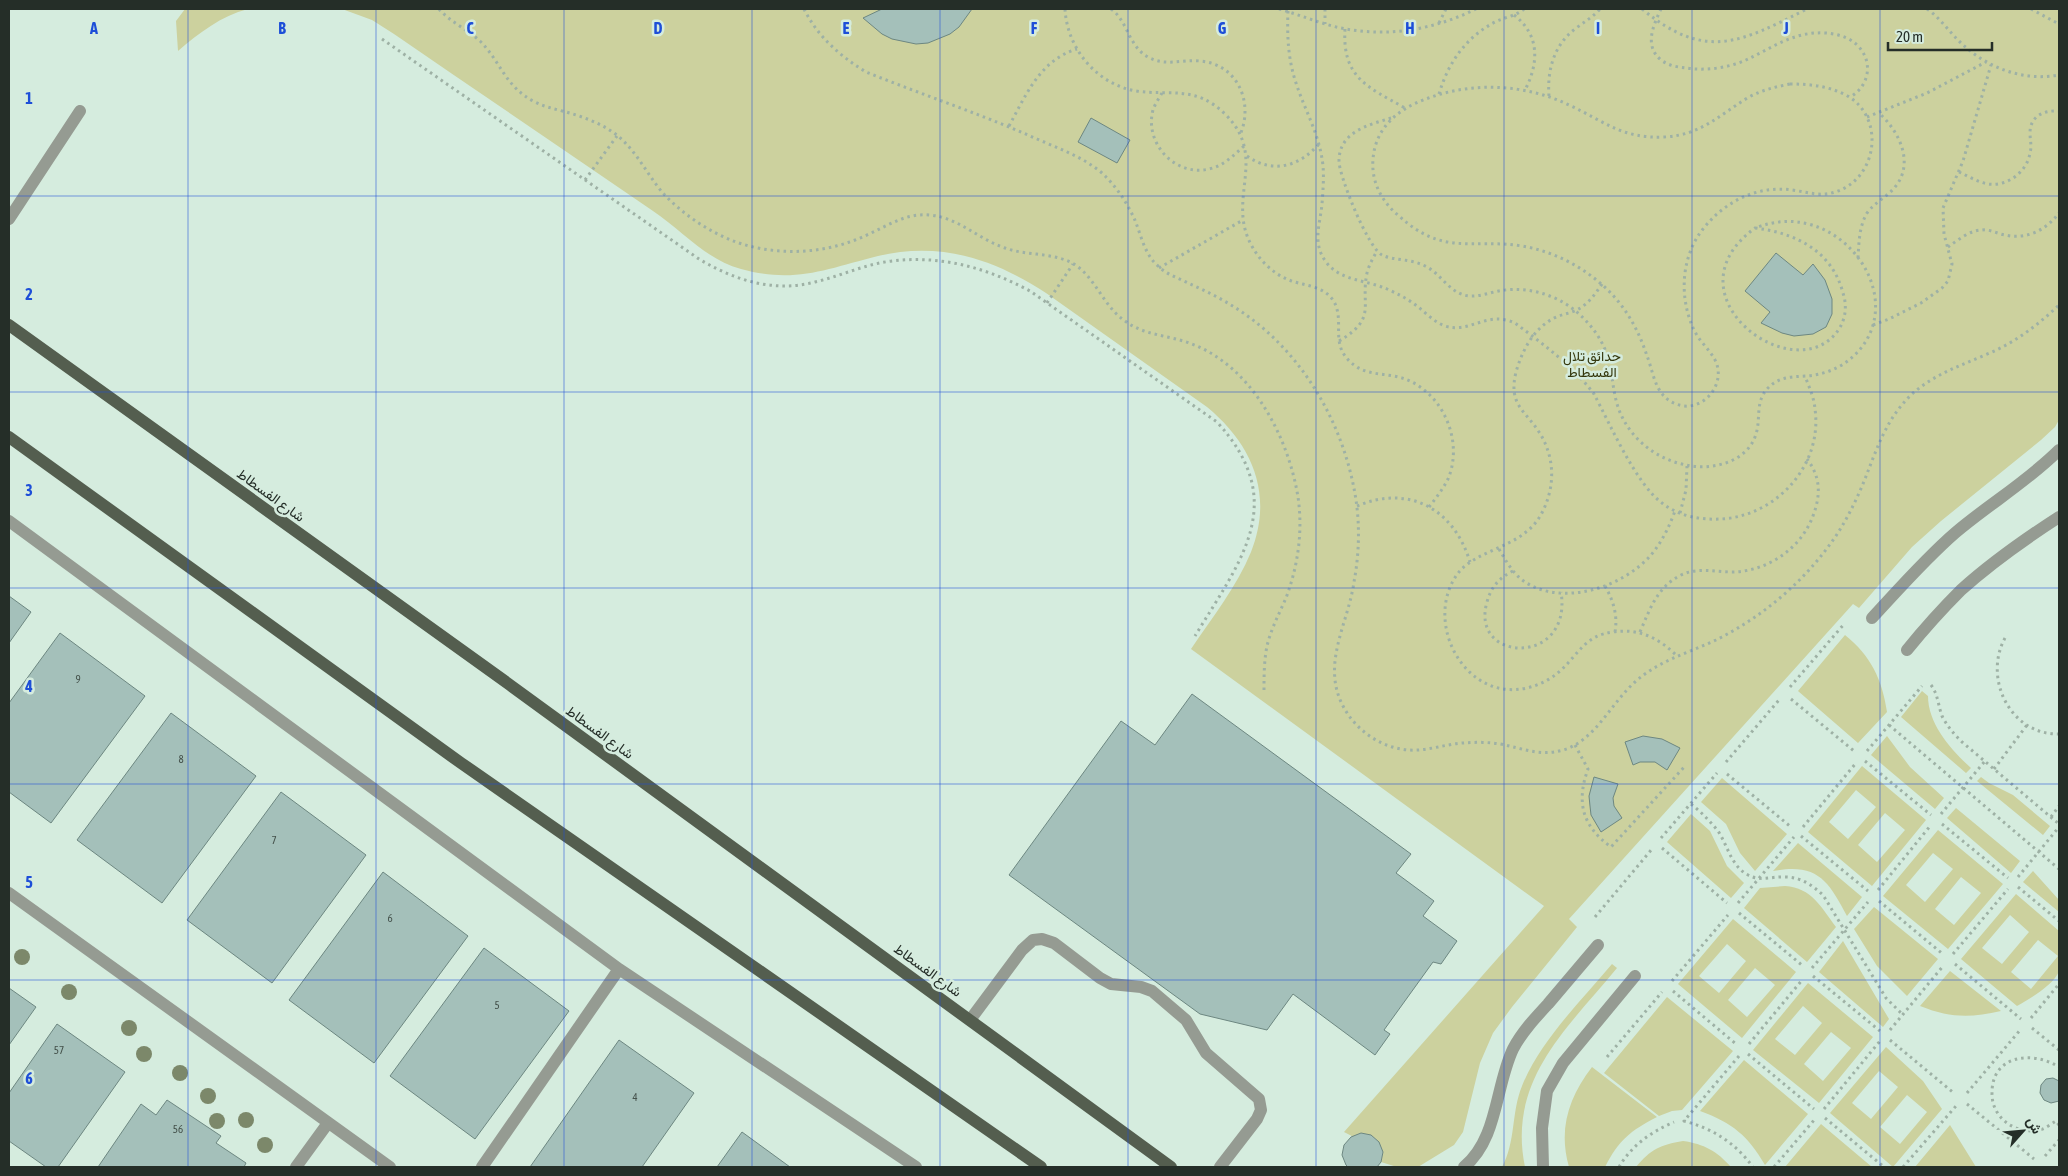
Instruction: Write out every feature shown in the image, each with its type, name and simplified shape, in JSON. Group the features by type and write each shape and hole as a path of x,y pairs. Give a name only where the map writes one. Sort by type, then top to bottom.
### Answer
{"main road":[{"name":"شارع الفسطاط","path":"9,325 502,679 1171,1167"},
{"path":"9,438 461,763 1041,1167"}],"street":[{"path":"9,219 80,111"},
{"path":"1872,618 1955,533 2041,468 2059,450"},
{"path":"1907,650 1932,620 1961,591 1988,568 2059,516"},
{"path":"9,521 619,969 916,1167"},
{"path":"9,893 390,1167"},
{"path":"970,1020 1022,950 1033,940 1042,939 1054,943 1100,978 1111,984 1141,987 1152,991 1186,1020 1206,1053 1259,1099 1261,1110 1257,1119 1220,1167"},
{"path":"1464,1167 1473,1160 1489,1132 1504,1072 1514,1048 1525,1030 1598,945"},
{"path":"482,1167 619,969"},
{"path":"1543,1167 1542,1128 1548,1091 1562,1063 1635,976"},
{"path":"296,1167 328,1123"}],"path":[{"path":"439,9 444,15 468,30 483,44 504,76 521,94 549,108 583,117 617,136 629,146 662,191 677,207 715,233 750,246 780,251 825,249 860,238 899,219 925,214 950,219 1008,250 1025,254 1053,256 1073,264 1088,276 1108,305 1130,325 1158,336 1191,343 1207,351 1237,373 1269,415 1284,446 1298,498 1299,550 1291,583 1267,645 1263,668 1264,691"},
{"path":"804,9 816,29 847,61 887,80 1009,126 1074,154 1104,175 1127,204 1146,250 1159,268 1236,308 1260,326 1302,369 1318,394 1344,448 1352,476 1357,506 1358,558 1354,585 1334,655 1336,688 1350,718 1361,730 1374,739 1406,750 1422,750 1458,743 1478,742 1547,753 1575,745 1597,727 1621,694 1640,677 1662,663 1714,641 1740,627 1765,610 1809,570 1845,521 1885,428 1912,395 1946,370 1990,353 2014,341 2036,326 2059,305"},
{"path":"1066,9 1071,37 1077,49 1095,71 1120,87 1135,91 1178,92 1204,99 1225,114 1240,135 1244,146 1247,177 1241,209 1249,242 1254,251 1270,268 1288,280 1319,288 1333,300 1339,317 1339,340 1342,351 1357,367 1367,372 1406,379 1421,387 1434,398 1450,428 1453,444 1453,461 1448,478 1429,507"},
{"path":"1111,9 1121,19 1136,48 1145,55 1166,63 1210,62 1230,74 1243,92 1246,102 1244,125 1240,135"},
{"path":"1280,9 1344,29 1392,32 1439,24 1476,9"},
{"path":"1325,9 1325,24"},
{"path":"1439,24 1446,9"},
{"path":"1438,95 1448,68 1465,44 1487,26 1524,9"},
{"path":"1549,96 1549,74 1560,45 1566,37 1600,9"},
{"path":"1642,9 1656,20 1685,35 1717,42 1734,41 1750,36 1807,9"},
{"path":"1661,9 1650,41 1656,55 1668,65 1693,69 1710,69 1736,64 1785,41 1805,34 1825,33 1855,43 1867,61 1868,73 1865,84 1859,92 1850,97"},
{"path":"1929,9 1970,52 1991,65 2022,75 2059,75"},
{"path":"2031,9 2059,24"},
{"path":"1288,11 1287,36 1290,60 1296,84 1314,125 1323,164 1323,184 1317,235 1318,245 1327,264 1344,276 1379,286 1404,297 1436,322 1446,326 1466,327 1483,320 1499,318 1515,323 1576,372 1586,383 1594,394 1643,483 1654,497 1680,514 1706,520 1736,518 1751,514 1779,498 1800,473 1814,443 1816,418 1811,392 1805,376"},
{"path":"1514,15 1522,21 1528,30 1535,49 1534,70 1525,90"},
{"path":"1344,29 1346,56 1360,80 1406,108"},
{"path":"382,39 699,259 720,271 742,280 766,285 789,286 813,283 864,267 891,261 920,259 949,261 977,268 1005,278 1030,291 1216,422 1235,444 1248,468 1253,488 1254,508 1252,528 1246,548 1195,636"},
{"path":"1009,126 1040,72 1057,58 1077,49"},
{"path":"1867,117 1927,93 1986,62"},
{"path":"1873,325 1921,304 1948,281 1952,264 1944,234 1943,208 1947,195 1959,172 1991,65"},
{"path":"1391,118 1380,132 1374,148 1372,166 1375,183 1382,198 1394,212 1408,225 1424,235 1442,242 1460,245 1500,244 1523,246 1565,259 1584,270 1602,284 1630,317 1640,336 1658,388 1665,397 1676,404 1688,406 1700,403 1710,395 1716,385 1718,372 1715,360 1697,336 1685,303 1686,268 1690,251 1698,235 1722,209 1753,193 1788,190 1822,195 1837,192 1850,185 1862,175 1869,162 1873,147 1872,132 1867,117 1860,106 1850,97 1831,88 1811,84 1790,84 1770,88 1751,96 1702,128 1684,134 1665,137 1627,134 1609,127 1549,96 1525,90 1480,87 1438,95 1406,108 1391,118 1356,131 1348,137 1342,146 1339,157 1339,168 1342,178 1369,241 1377,251 1388,257 1406,259 1427,267 1460,293 1479,295 1507,290 1525,290 1544,293 1561,300 1576,310 1599,336 1606,351 1618,406 1625,424 1637,439 1652,451 1669,460 1687,466 1725,464 1744,453 1756,436 1758,406 1768,388 1785,378 1834,370 1847,362 1867,339 1873,325 1876,313 1874,290 1870,278 1849,247 1838,238 1813,225 1785,221 1755,228 1743,237 1733,249 1726,263 1724,278 1725,294 1730,308 1747,330 1768,343 1793,349 1807,349 1827,342 1835,335 1845,317 1844,296 1837,274 1822,254 1790,235 1773,230 1755,228"},
{"path":"1162,92 1153,111 1152,132 1161,151 1177,165 1187,169 1208,170 1227,161 1244,146"},
{"path":"1959,172 1990,184 2000,184 2017,176 2028,161 2031,151 2030,134 2034,121 2043,112 2059,111"},
{"path":"1858,258 1860,230 1863,221 1874,205 1896,186 1904,167 1901,142 1888,121 1879,113"},
{"path":"585,180 617,136"},
{"path":"1246,156 1256,162 1279,167 1302,161 1319,144"},
{"path":"1948,247 1975,230 1988,230 2013,236 2031,234 2044,229 2059,213"},
{"path":"1159,268 1243,220"},
{"path":"1339,340 1353,331 1364,318 1369,266 1377,251"},
{"path":"1047,303 1073,264"},
{"path":"1602,284 1591,299 1576,310 1554,318 1532,337 1525,348 1516,374 1515,394 1522,412 1538,431 1546,445 1550,460 1550,490 1539,519 1529,530 1517,540 1470,562 1462,568 1451,586 1445,613 1446,626 1454,653 1462,664 1483,681 1510,689 1524,689 1550,679 1561,670 1584,644 1597,636 1615,632 1640,632 1660,642 1677,656"},
{"path":"1640,632 1655,598 1672,580 1694,571 1733,572 1760,567 1773,561 1795,545 1811,522 1819,495 1817,476 1807,459"},
{"path":"1680,514 1686,490 1687,466"},
{"path":"1357,506 1370,500 1385,498 1415,501 1429,507 1448,521 1456,530 1470,562"},
{"path":"1499,549 1513,571 1525,582 1561,592 1584,592 1605,586 1636,569 1661,542 1675,511"},
{"path":"1513,571 1497,581 1488,596 1485,608 1488,628 1502,644 1522,649 1532,647 1551,635 1561,615 1563,604 1561,592"},
{"path":"1605,586 1614,604 1615,632"},
{"path":"1790,687 1846,623"},
{"path":"2005,638 2000,646 1996,663 1997,680 2002,697 2011,711 2028,725 2053,734 2059,734"},
{"path":"1931,685 1936,691 1943,717 1951,731 2051,816 2059,825 2018,877"},
{"path":"1867,751 1922,686"},
{"path":"1791,699 1854,752"},
{"path":"1726,762 1779,700"},
{"path":"1889,725 2059,869"},
{"path":"1994,769 2028,725"},
{"path":"1575,745 1588,769 1581,794 1582,807 1586,819 1592,830 1611,847 1686,765"},
{"path":"1865,761 1931,815"},
{"path":"1941,814 1985,761"},
{"path":"1803,827 1856,763"},
{"path":"1662,838 1717,773"},
{"path":"1727,774 1791,827"},
{"path":"1690,804 1711,822 1738,867 1747,875 1758,880 1785,877 1800,879 1823,894 1886,998 1902,1014"},
{"path":"2051,816 2059,806"},
{"path":"1942,824 2008,878"},
{"path":"1878,890 1931,825"},
{"path":"1801,836 1868,891"},
{"path":"1738,903 1794,837"},
{"path":"1662,848 1727,903"},
{"path":"1595,917 1652,849"},
{"path":"2018,887 2059,921"},
{"path":"1953,954 2008,888"},
{"path":"1879,900 1944,955"},
{"path":"1812,968 1868,902"},
{"path":"1739,913 1803,966"},
{"path":"1672,980 1728,915"},
{"path":"1955,964 2021,1019"},
{"path":"1890,1030 1944,965"},
{"path":"1813,976 1880,1031"},
{"path":"1749,1044 1804,979"},
{"path":"2031,1018 2059,984"},
{"path":"1673,991 1736,1044"},
{"path":"1607,1057 1662,992"},
{"path":"2032,1028 2059,1050"},
{"path":"1967,1093 2021,1029"},
{"path":"1890,1040 1955,1094"},
{"path":"1824,1108 1880,1041"},
{"path":"1748,1054 1814,1109"},
{"path":"1739,1056 1684,1121 1701,1126 1731,1142 1753,1167"},
{"path":"2059,1067 2040,1057 2022,1056 2006,1063 1995,1077 1992,1094 1996,1111 2007,1124 2023,1131 2041,1130 2056,1121 2059,1125"},
{"path":"1967,1104 2034,1160"},
{"path":"1903,1167 1956,1106"},
{"path":"1825,1118 1884,1167"},
{"path":"1774,1167 1814,1119"},
{"path":"1620,1167 1630,1151 1643,1139 1657,1129 1674,1122"},
{"path":"2045,1156 2059,1140"}],"green space":[{"path":"185,9 248,9 229,16 211,26 178,51 176,21"},
{"name":"حدائق تلال الفسطاط","path":"342,9 2059,9 2059,420 2055,427 2041,440 1912,547 1859,608 1853,604 1569,919 1577,927 1493,1033 1480,1063 1463,1132 1454,1145 1418,1167 1397,1167 1381,1162 1383,1152 1344,1132 1544,906 1191,649 1239,577 1251,552 1258,531 1259,490 1255,472 1247,454 1223,421 1207,407 1046,293 1007,271 986,262 945,252 901,252 810,273 778,275 741,269 716,259 653,211 394,34 372,20"},
{"path":"1845,635 1862,651 1874,669 1882,689 1887,712 1858,743 1798,691"},
{"path":"1922,691 1928,696 1932,717 1942,736 1971,768 1966,773 1901,717"},
{"path":"1887,736 1910,767 1944,798 1935,809 1871,755"},
{"path":"1862,766 1926,820 1872,886 1808,832","holes":["1856,790 1876,807 1848,839 1829,822","1885,813 1905,830 1877,862 1858,845"]},
{"path":"1981,777 2013,795 2050,826 2043,835 1977,781"},
{"path":"1722,778 1787,834 1755,871 1740,853 1726,824 1701,802"},
{"path":"1956,808 2020,861 2011,873 1947,818"},
{"path":"1691,814 1710,831 1727,866 1744,883 1731,898 1667,842"},
{"path":"1938,830 2003,884 1948,949 1883,896","holes":["1933,853 1953,869 1925,902 1906,885","1961,877 1981,893 1954,925 1935,909"]},
{"path":"1798,843 1862,897 1847,916 1827,884 1811,872 1788,869 1773,871"},
{"path":"2033,871 2059,900 2059,912 2023,882"},
{"path":"1785,886 1802,890 1809,895 1836,927 1807,962 1744,908 1760,888"},
{"path":"2016,894 2059,931 2059,971 2041,991 2017,1006 1961,959","holes":["2010,915 2029,932 2002,964 1982,948","2038,940 2058,956 2031,989 2011,972"]},
{"path":"1874,907 1938,959 1907,996 1877,966 1854,929"},
{"path":"1733,919 1796,972 1742,1038 1678,984","holes":["1727,944 1746,961 1719,993 1699,976","1755,968 1775,985 1747,1017 1728,1000"]},
{"path":"1843,941 1889,1019 1883,1027 1819,972"},
{"path":"1612,964 1617,968 1561,1035 1545,1058 1533,1082 1525,1108 1522,1136 1525,1167 1502,1167 1512,1138 1519,1096 1530,1069 1550,1037"},
{"path":"1950,971 2001,1011 1960,1016 1941,1013 1920,1006"},
{"path":"1808,983 1873,1037 1819,1103 1753,1050","holes":["1803,1006 1822,1023 1795,1055 1775,1039","1831,1032 1851,1048 1823,1081 1804,1064"]},
{"path":"1667,997 1733,1051 1682,1110 1672,1111 1659,1116 1604,1073"},
{"path":"1886,1047 1923,1081 1942,1109 1893,1167 1830,1113","holes":["1879,1071 1898,1087 1871,1119 1852,1103","1907,1095 1927,1112 1900,1144 1880,1127"]},
{"path":"1744,1060 1808,1114 1765,1165 1746,1138 1739,1132 1722,1120 1700,1111"},
{"path":"1592,1067 1657,1117 1626,1137 1615,1150 1605,1167 1569,1167 1566,1153 1565,1127 1577,1090"},
{"path":"1821,1124 1872,1167 1785,1167"},
{"path":"1950,1125 1976,1167 1915,1167"},
{"path":"1683,1141 1710,1149 1731,1167 1636,1167 1656,1149"}],"building":[{"path":"882,9 972,9 959,27 950,34 928,43 916,44 892,39 882,34 863,18"},
{"path":"1091,118 1130,140 1117,163 1078,142"},
{"path":"1776,253 1803,275 1813,264 1825,280 1832,299 1832,314 1826,327 1813,334 1794,336 1782,333 1761,323 1770,312 1745,291"},
{"path":"9,596 31,612 9,643"},
{"path":"60,633 145,696 51,823 9,792 9,703"},
{"path":"1192,694 1411,854 1396,873 1434,901 1423,916 1457,941 1441,964 1433,962 1384,1030 1390,1034 1375,1055 1293,994 1267,1030 1200,1014 1009,875 1121,721 1155,745"},
{"path":"171,713 256,776 162,903 77,840"},
{"path":"1643,736 1662,739 1680,748 1667,770 1655,762 1640,762 1633,765 1625,742"},
{"path":"1594,777 1618,784 1613,798 1614,806 1622,818 1601,832 1591,815 1589,796"},
{"path":"281,792 366,855 272,983 187,920"},
{"path":"383,872 468,936 374,1063 289,1000"},
{"path":"484,948 569,1011 475,1139 390,1076"},
{"path":"9,988 36,1007 9,1045"},
{"path":"57,1024 125,1072 58,1167 46,1167 9,1141 9,1093"},
{"path":"619,1040 694,1093 642,1167 530,1167"},
{"path":"2053,1078 2059,1081 2059,1101 2051,1103 2044,1100 2040,1093 2041,1085 2046,1079"},
{"path":"167,1100 221,1136 216,1143 246,1163 244,1167 98,1167 141,1104 156,1115"},
{"path":"742,1132 790,1167 717,1167"},
{"path":"1361,1133 1371,1135 1379,1142 1383,1152 1381,1162 1377,1167 1348,1167 1346,1165 1342,1155 1344,1145 1351,1137"}]}
